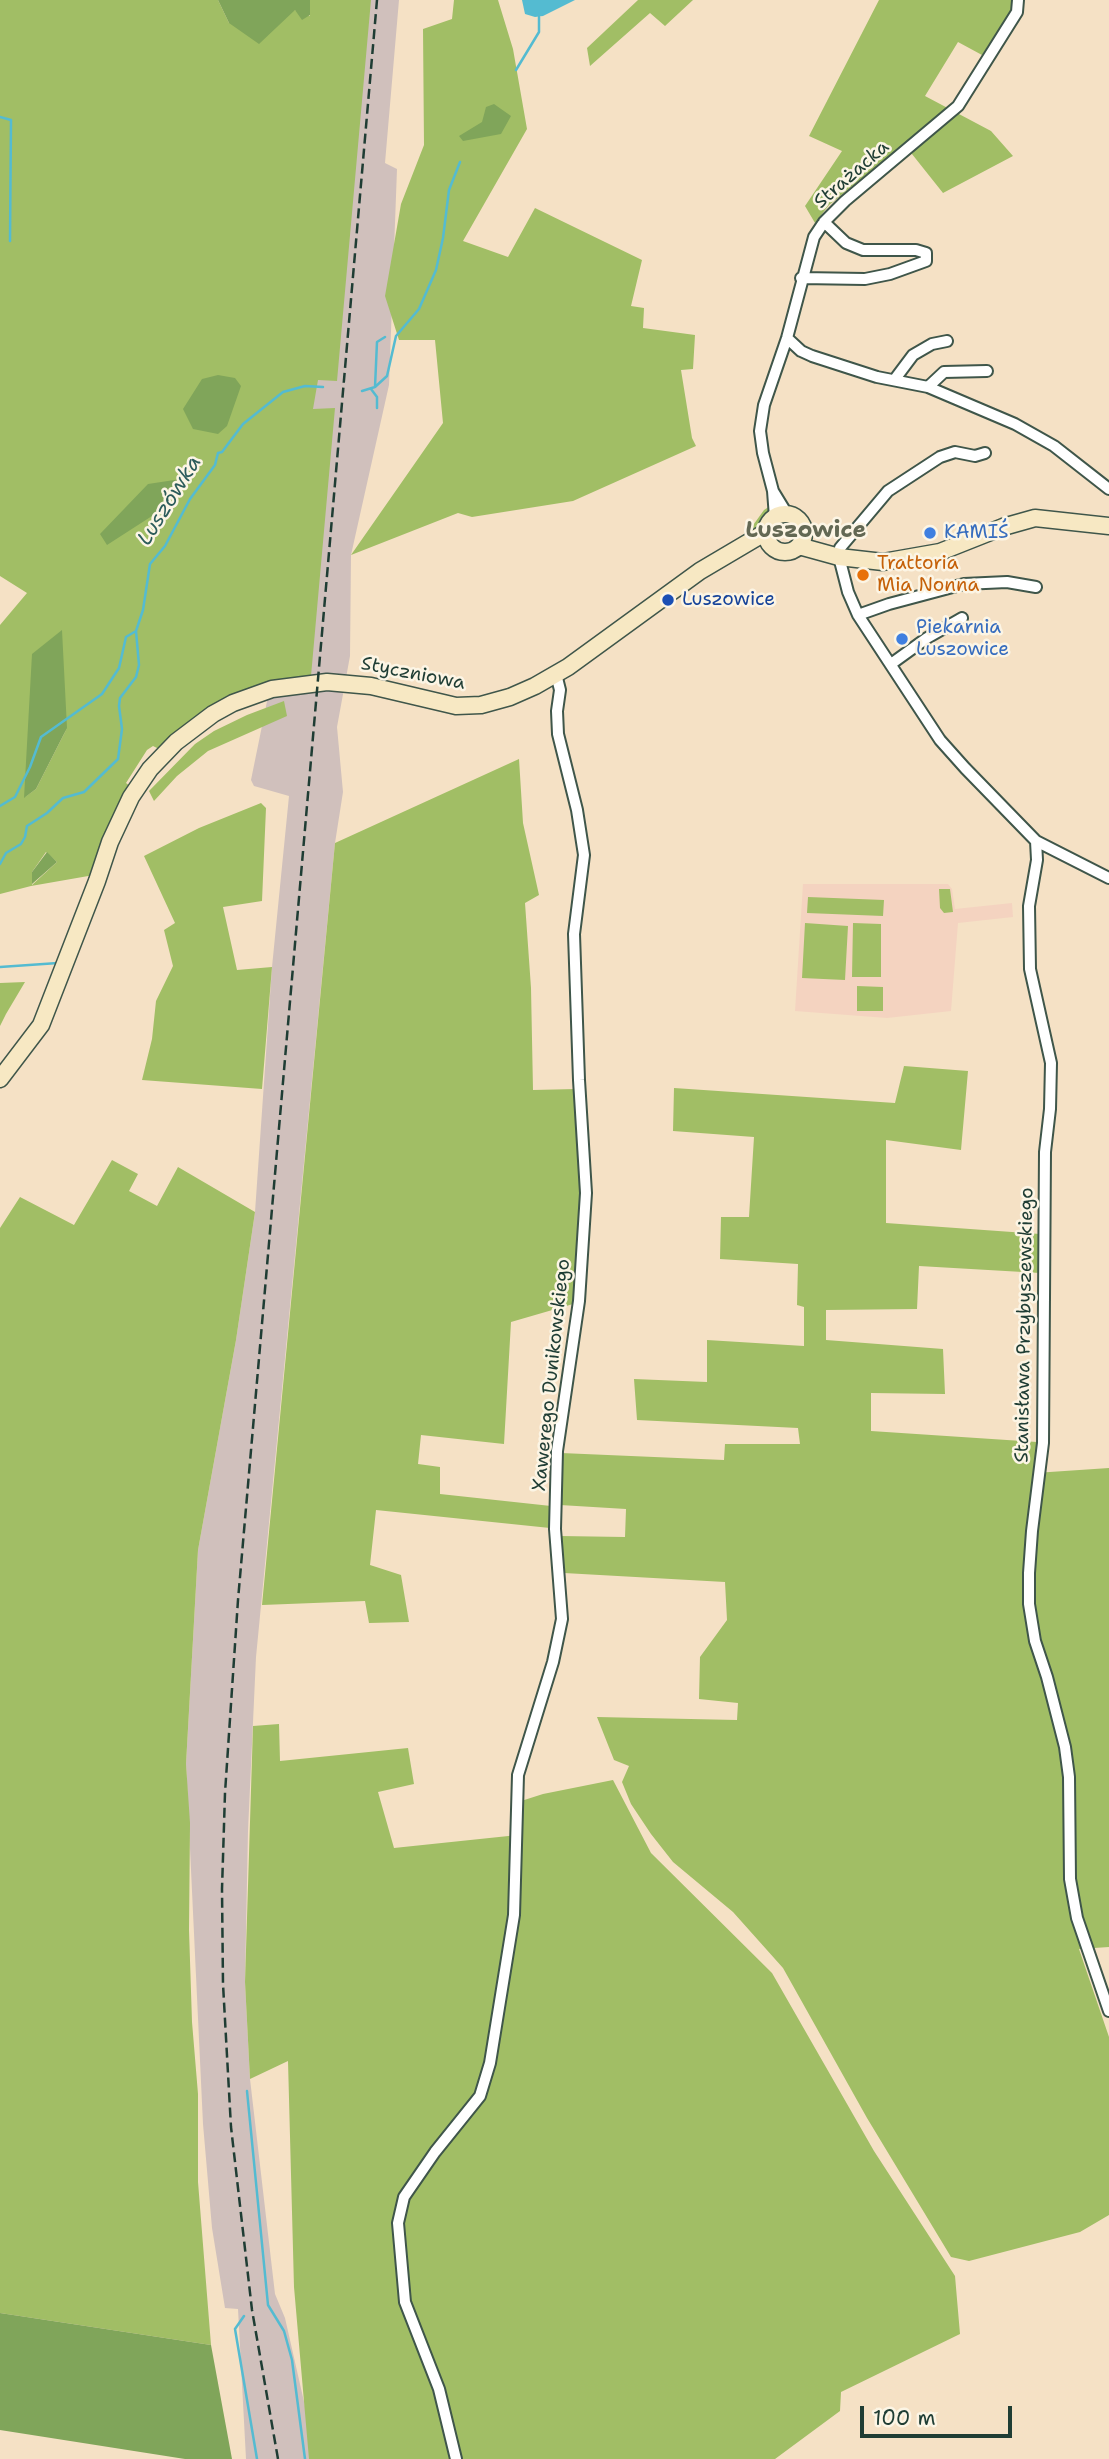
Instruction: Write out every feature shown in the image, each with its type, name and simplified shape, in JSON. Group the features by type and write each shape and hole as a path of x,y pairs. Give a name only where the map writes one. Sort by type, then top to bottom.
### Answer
{"street":[{"name":"Strażacka","path":"781,515 763,453 760,430 764,405 787,338 814,237 824,222 845,201 958,106 1017,12 1018,0"},
{"path":"801,278 864,279 890,274 926,261 926,253 898,248 863,250 846,243 824,222"},
{"path":"787,338 811,356 852,370 928,387 1037,435 1073,459 1109,489"},
{"path":"895,379 913,355 932,344 947,341"},
{"path":"928,387 944,372 987,371"},
{"path":"833,555 895,485 940,457 955,452 975,456 985,453"},
{"path":"781,515 796,517 802,524 802,540 784,552 768,538 770,521 781,515"},
{"path":"802,540 833,555 883,562 940,552 1003,527 1035,518 1109,526"},
{"name":"Styczniowa","path":"0,1079 41,1025 110,842 131,797 176,742 213,714 233,703 272,689 327,682 371,686 456,706 481,705 510,697 556,674 700,571 743,546 768,538"},
{"path":"833,555 859,615 940,740 1036,841 1109,877"},
{"path":"859,615 964,584 1007,582 1036,587"},
{"path":"891,664 926,638 962,618"},
{"name":"Xawerego Dunikowskiego","path":"456,2459 439,2389 405,2302 398,2223 404,2197 435,2152 480,2096 490,2063 514,1915 518,1775 553,1662 562,1619 555,1530 557,1451 579,1301 586,1193 574,934 584,855 577,810 558,734 560,690 556,674"},
{"name":"Stanisława Przybyszewskiego","path":"1036,841 1037,860 1029,906 1030,969 1051,1063 1045,1166 1043,1443 1029,1562 1029,1604 1035,1641 1065,1746 1069,1777 1070,1879 1077,1918 1109,2011"}],"shaded area":[{"path":"352,0 399,0 385,163 397,169 389,385 351,555 350,656 337,727 343,792 335,843 256,1657 248,1831 245,1982 250,2079 275,2294 285,2318 317,2459 246,2459 238,2309 225,2308 212,2228 203,2124 186,1764 198,1550 236,1340 255,1212 272,967 289,796 254,786 251,780 275,662"},
{"path":"803,884 948,884 952,889 955,909 1012,903 1013,917 958,923 951,1011 887,1018 795,1011"}],"green space":[{"path":"0,0 218,0 229,23 295,10 310,16 310,0 371,0 337,381 318,380 313,409 335,408 311,676 189,723 159,749 153,746 147,750 126,783 130,786 94,875 0,894 0,625 27,593 0,576","holes":["67,728 36,789 25,797","46,852 57,862 32,885 32,872"]},
{"path":"218,0 310,0 310,15 302,20 295,10 259,44 229,23"},
{"path":"454,0 498,0 513,49 527,129 463,241 508,257 535,208 642,260 631,306 644,308 643,328 695,335 693,369 681,370 692,438 696,446 573,501 472,517 458,513 351,555 443,423 435,340 399,340 385,296 401,204 424,145 423,29 452,19"},
{"path":"638,0 693,0 665,26 650,13 590,66 587,48"},
{"path":"879,0 1013,0 1011,11 982,55 958,42 925,96 991,131 1013,156 943,193 904,144 829,205 815,223 805,206 842,151 809,136"},
{"path":"494,104 511,116 501,134 463,141 459,136 482,122 486,107"},
{"path":"218,375 235,378 241,386 227,426 218,434 193,429 183,409 202,379"},
{"path":"181,479 185,484 152,516 107,545 100,534 148,484"},
{"path":"770,506 765,528 746,535 764,510"},
{"path":"62,630 67,728 36,789 24,798 32,654"},
{"path":"284,701 287,716 208,751 177,776 154,801 149,791 195,744 247,715"},
{"path":"519,759 523,823 539,895 525,903 531,988 533,1090 576,1089 581,1189 573,1304 511,1322 504,1444 421,1435 418,1464 440,1467 440,1494 551,1506 550,1528 376,1510 370,1565 401,1575 409,1622 369,1623 365,1601 262,1605 335,843"},
{"path":"261,803 266,808 262,901 223,907 237,970 272,967 262,1089 142,1080 152,1039 156,1001 173,966 164,930 175,923 144,856 199,828"},
{"path":"47,852 57,862 32,884 32,872"},
{"path":"939,889 950,889 953,912 944,913 940,908"},
{"path":"808,897 884,900 883,916 807,913"},
{"path":"805,923 848,926 845,980 802,978"},
{"path":"853,923 881,924 881,977 852,977"},
{"path":"25,982 6,1014 0,1026 0,983"},
{"path":"857,986 883,987 883,1011 857,1011"},
{"path":"904,1066 968,1071 961,1150 886,1140 886,1223 1040,1234 1040,1273 919,1266 917,1309 826,1310 826,1340 943,1349 945,1394 871,1393 871,1431 1037,1442 1035,1473 1109,1468 1109,1947 1079,1949 1109,2037 1109,2215 1080,2232 969,2261 951,2257 867,2118 783,1968 733,1912 673,1862 651,1834 631,1804 622,1782 629,1766 614,1760 597,1717 737,1720 738,1703 699,1699 700,1657 727,1620 725,1582 564,1573 560,1536 625,1537 626,1509 560,1505 561,1453 724,1460 725,1444 800,1444 798,1428 637,1420 634,1379 707,1382 707,1340 804,1346 804,1307 797,1305 798,1264 720,1259 721,1217 749,1217 754,1137 673,1131 674,1088 895,1103"},
{"path":"112,1160 138,1174 129,1191 157,1206 178,1167 255,1212 236,1340 198,1550 186,1764 190,1823 192,2022 198,2094 198,2182 211,2345 0,2313 0,1228 20,1197 74,1225"},
{"path":"279,1724 280,1761 408,1748 414,1784 378,1792 394,1848 518,1835 518,1802 543,1794 613,1780 651,1853 772,1973 874,2151 955,2276 960,2334 841,2392 840,2411 775,2459 309,2459 294,2287 288,2061 250,2079 245,1982 253,1726"},
{"path":"0,2313 211,2345 232,2459 185,2459 0,2430"}],"water":[{"path":"522,0 575,0 543,16 535,17 525,14"}],"waterway":[{"path":"516,70 539,32 539,17"},
{"path":"0,117 11,120 10,241"},
{"path":"362,391 375,387 387,376 396,336 419,309 436,270 449,190 460,162"},
{"path":"375,387 377,342 385,337"},
{"name":"Luszówka","path":"0,806 15,797 41,737 102,694 119,668 126,637 136,631 143,610 150,564 165,546 190,499 215,465 218,453 222,452 243,424 283,392 305,386 323,387"},
{"path":"371,389 377,397 377,408"},
{"path":"0,864 6,853 21,844 27,826 63,798 84,792 118,759 122,729 120,698 136,677 139,665 136,631"},
{"path":"0,967 58,963"},
{"path":"247,2091 268,2305 284,2331 292,2360 305,2459"},
{"path":"244,2316 235,2329 257,2459"}],"railway":[{"path":"278,2459 252,2310 231,2127 223,1984 225,1793 238,1600 377,0"}],"place":[{"name":"KAMIŚ","path":"930,533"},
{"name":"Trattoria Mia Nonna","path":"863,575"},
{"name":"Luszowice","path":"668,600"},
{"name":"Piekarnia Luszowice","path":"902,639"}],"district":[{"name":"Luszowice","path":"806,531"}]}
